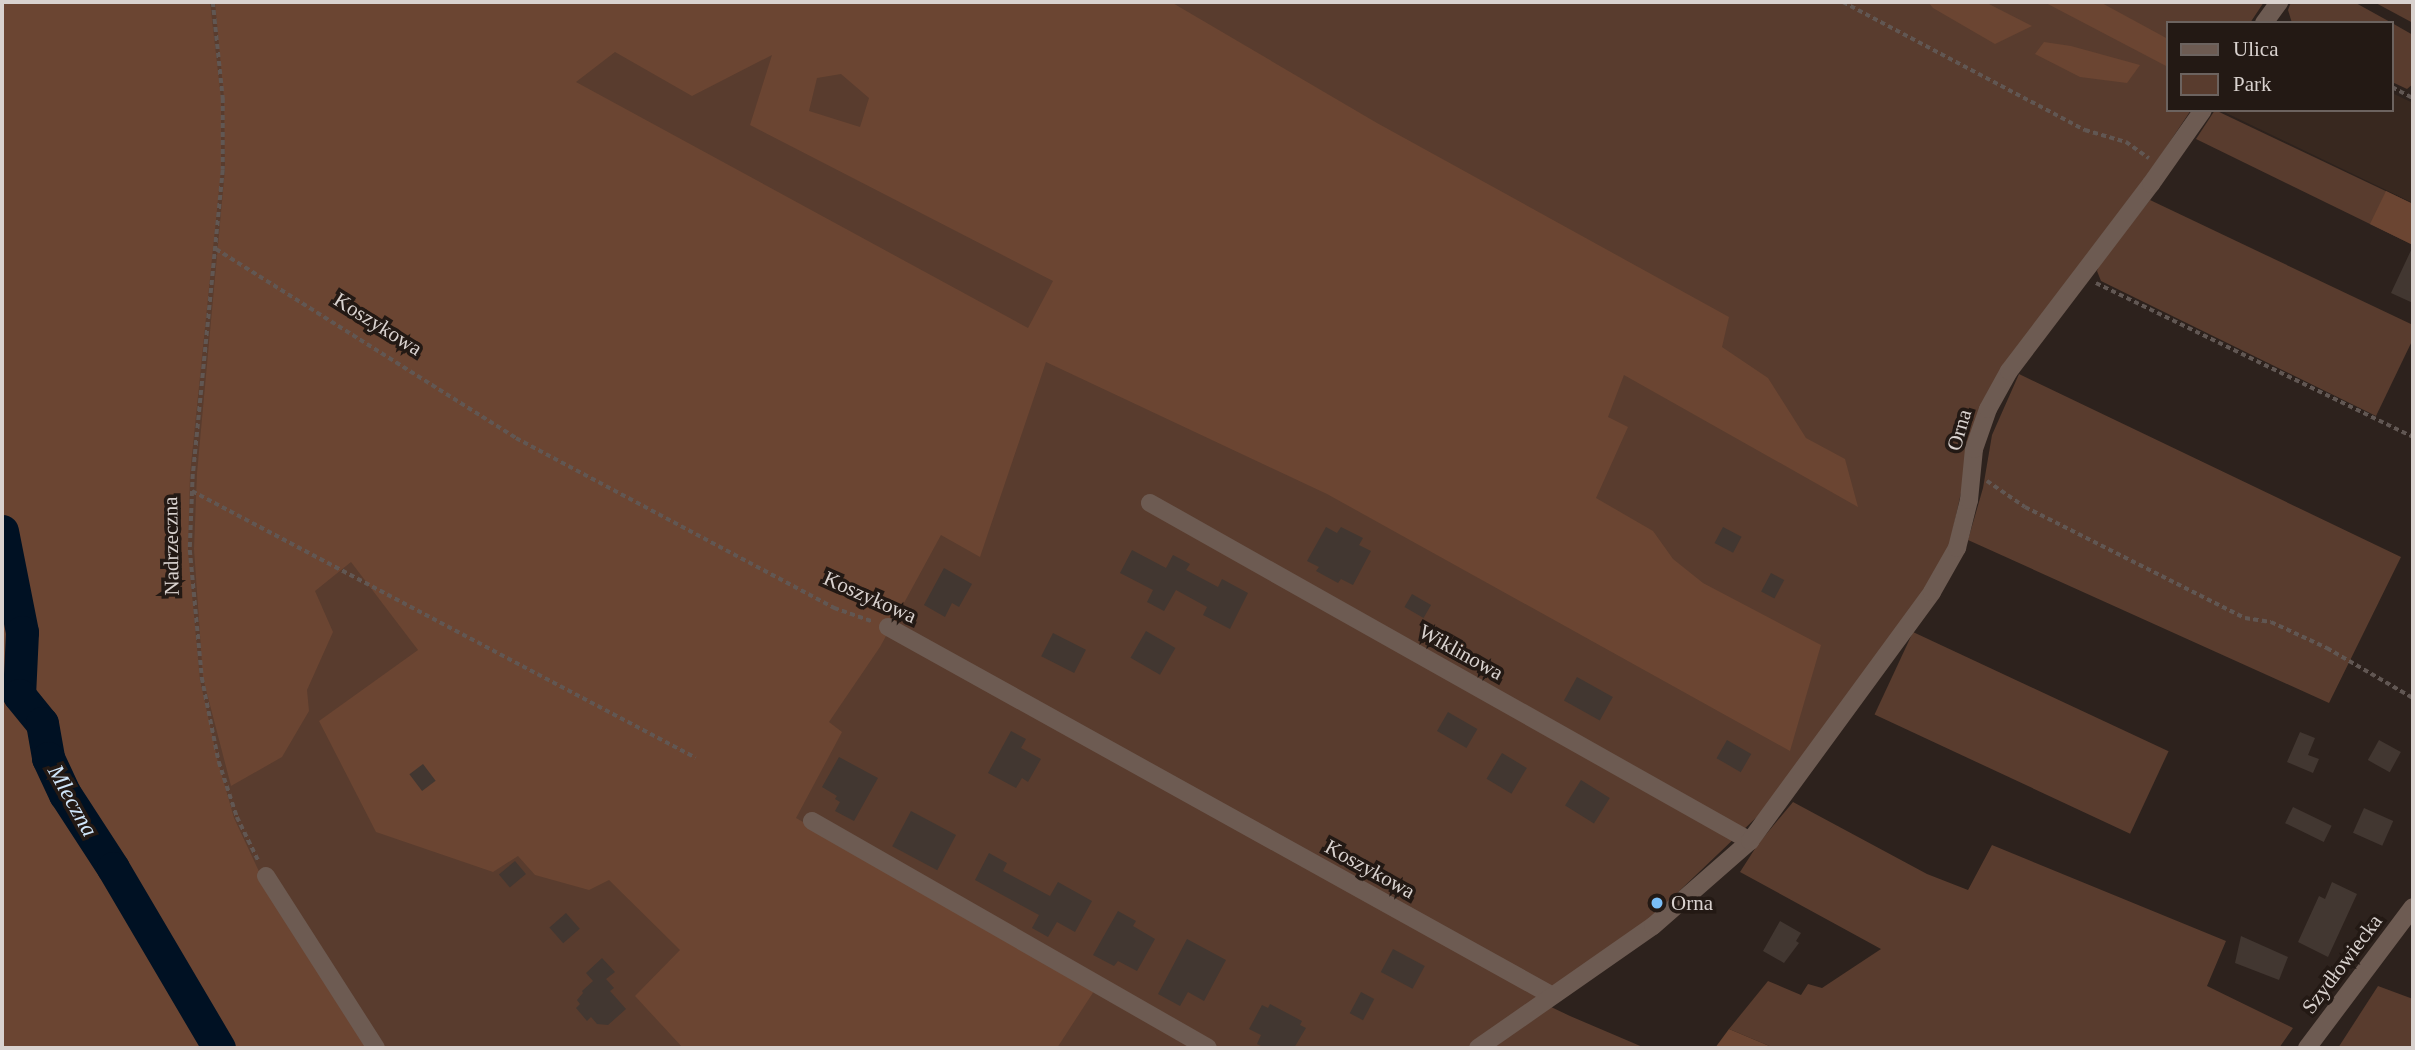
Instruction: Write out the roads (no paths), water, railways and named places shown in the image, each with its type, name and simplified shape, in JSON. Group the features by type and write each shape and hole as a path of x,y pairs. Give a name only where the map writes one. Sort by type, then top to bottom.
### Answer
{"street":[{"path":"2265,21 2279,2"},
{"name":"Orna","path":"1478,1048 1550,995 1653,926 1750,841 1932,592 1957,548 1969,500 1974,449 1993,400 2009,371 2161,171 2202,112"},
{"name":"Wiklinowa","path":"1150,503 1750,841"},
{"name":"Koszykowa","path":"888,626 1550,995"},
{"path":"812,821 1209,1048"},
{"path":"266,876 376,1048"},
{"name":"Szydłowiecka","path":"2307,1048 2413,907"}],"waterway":[{"name":"Mleczna","path":"2,531 22,632 19,695 42,723 48,758 65,794 113,868 219,1048"}],"place":[{"name":"Orna","path":"1657,903"}]}
